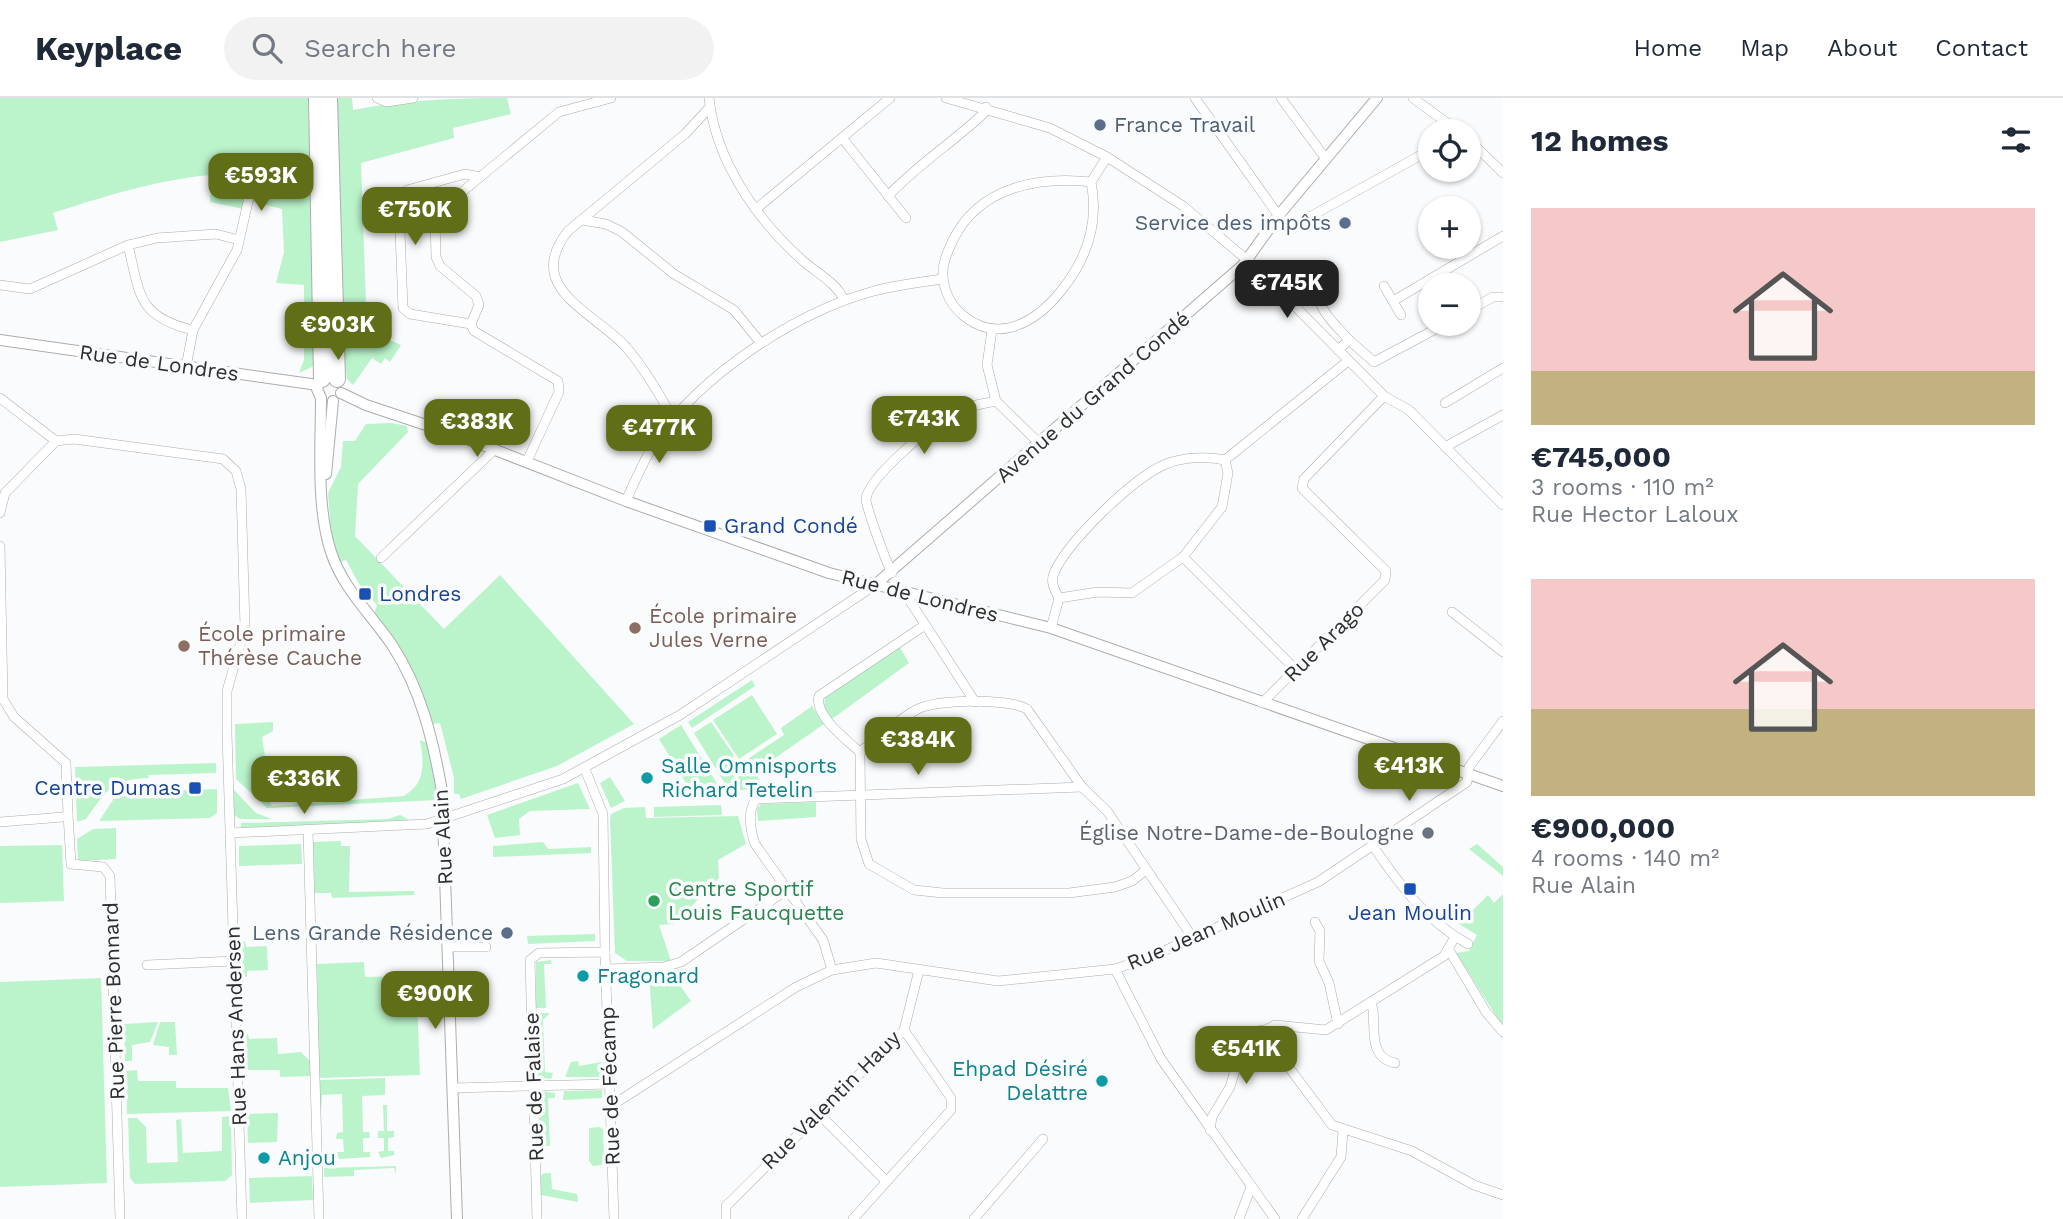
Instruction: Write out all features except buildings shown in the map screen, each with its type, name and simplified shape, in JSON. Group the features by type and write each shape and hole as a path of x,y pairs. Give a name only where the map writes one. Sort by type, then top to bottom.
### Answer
{"highway":[{"path":"317,98 324,146 329,389"},
{"path":"324,146 329,98"}],"street":[{"path":"377,99 396,102 413,98"},
{"path":"527,461 559,392 558,381 474,331 471,324 478,301 476,296 440,266 436,257 435,220 440,210 546,121 567,109 611,98"},
{"path":"756,209 890,98"},
{"path":"946,98 986,107 1050,128 1107,157 1183,206 1248,259 1348,362 1384,396 1409,410 1503,505"},
{"path":"1195,98 1279,215 1292,229 1418,157"},
{"path":"1280,98 1326,159"},
{"name":"Avenue du Grand Condé","path":"875,585 1040,444 1248,259 1279,215 1377,98"},
{"path":"1413,98 1442,119"},
{"path":"710,102 737,181 781,241 836,288 844,300"},
{"path":"673,419 637,360 610,331 568,298 556,281 552,262 555,251 568,231 685,134 710,102"},
{"path":"888,196 914,168 938,155 983,114 986,107"},
{"path":"843,139 906,218"},
{"path":"1481,152 1503,173"},
{"path":"1091,182 1037,182 1011,189 984,203 969,216 956,235 945,260 943,279 957,310 971,322 992,330 1002,330 1029,320 1051,303 1071,278 1085,252 1095,209 1091,182 1107,157"},
{"path":"471,324 410,314 403,308 399,205 407,190 465,174 480,177"},
{"path":"186,367 193,330 237,250 253,180"},
{"path":"582,220 606,224 622,232 674,274 734,310 760,342"},
{"path":"0,285 23,290 37,287 128,245 157,238 216,234 239,240"},
{"path":"1393,301 1503,236"},
{"path":"128,245 145,307 162,319 193,330"},
{"path":"626,500 644,462 673,419 760,342 844,300 875,290 943,279"},
{"path":"1384,286 1401,315"},
{"path":"1319,294 1325,311 1349,340 1374,362 1423,336"},
{"path":"1481,303 1493,296 1503,297"},
{"path":"992,330 987,365 996,401 1040,444"},
{"path":"1338,350 1349,340"},
{"name":"Rue de Londres","path":"0,341 329,389 366,405 495,449 626,500 829,573 1051,628 1468,776 1503,786"},
{"path":"1051,628 1059,598 1052,580 1064,558 1095,519 1142,480 1175,461 1203,458 1225,460 1348,362"},
{"path":"1445,403 1502,370"},
{"name":"Rue Alain","path":"329,389 328,466 323,484 327,536 337,567 350,592 402,660 421,706 437,762 444,820 457,1219"},
{"name":"Rue Arago","path":"1262,703 1297,671 1385,580 1386,571 1303,488 1304,479 1384,396"},
{"path":"0,398 56,441 3,491 0,513"},
{"path":"892,573 879,536 867,513 868,492 880,475 948,416 965,408 996,401"},
{"path":"1445,447 1503,415"},
{"name":"Rue Hans Andersen","path":"56,441 74,439 223,459 236,471 241,489 245,627 227,691 242,1219"},
{"path":"380,558 495,449"},
{"path":"1059,598 1097,592 1132,593 1183,557 1222,507 1228,473 1225,460"},
{"path":"0,546 3,699 14,717 66,763 68,800 68,814 55,820 0,822"},
{"path":"1183,557 1297,671"},
{"path":"230,833 380,828 444,820 523,793 585,769 680,715 875,585"},
{"path":"908,593 908,598 975,702"},
{"path":"1452,612 1503,652"},
{"path":"925,625 817,700 828,720 860,752 861,839 869,864 914,890 943,893 1069,893 1115,887 1132,881 1146,870"},
{"path":"860,752 924,706 975,702 1017,704 1027,709 1082,787"},
{"name":"Rue Jean Moulin","path":"611,1105 796,987 832,970 876,963 998,981 1115,969 1193,940 1288,898 1373,846 1467,782 1469,766 1503,721"},
{"name":"Rue de Fécamp","path":"585,769 603,814 614,1219"},
{"path":"832,970 823,940 755,844 750,831 750,807 756,799 1087,788 1107,811 1193,940"},
{"name":"Rue Pierre Bonnard","path":"68,814 71,864 103,867 110,876 120,1219"},
{"path":"308,830 320,1219"},
{"path":"1373,846 1410,897 1455,937 1468,944"},
{"path":"606,970 664,967 681,962 788,889"},
{"path":"1315,922 1320,931 1319,961 1329,983 1338,1024"},
{"path":"1210,1130 1212,1117 1230,1087 1242,1047 1248,1039 1275,1025 1320,1031 1338,1024 1449,950 1455,937"},
{"path":"448,947 486,947"},
{"path":"1449,950 1486,1012 1503,1032"},
{"name":"Rue de Falaise","path":"537,1219 530,965 532,956 539,953 606,952"},
{"path":"147,965 234,961"},
{"path":"1115,969 1161,1059 1275,1219"},
{"name":"Rue Valentin Hauy","path":"726,1219 726,1206 904,1030 919,970"},
{"path":"1370,1003 1373,1009 1376,1051 1385,1061 1395,1063"},
{"path":"853,1219 950,1110 951,1098 904,1030"},
{"path":"1261,1030 1325,1118 1343,1131 1412,1151 1474,1185 1503,1195"},
{"path":"453,1087 610,1084"},
{"path":"819,1114 886,1181"},
{"path":"1302,1219 1341,1157 1343,1131"},
{"path":"974,1219 1043,1139"},
{"path":"1238,1219 1251,1187"}],"green space":[{"path":"0,98 308,98 316,361 312,367 299,373 304,360 304,285 276,283 284,252 282,209 247,200 244,209 210,202 211,175 151,185 53,213 58,230 0,242"},
{"path":"336,98 352,98 353,110 429,100 507,98 511,114 453,128 454,138 361,163 367,330 401,345 390,362 385,358 381,364 372,358 353,385 347,379 345,364"},
{"path":"392,423 407,426 408,432 358,484 355,536 444,629 500,575 634,724 557,766 461,799 459,794 454,794 454,778 440,723 433,724 410,665 374,614 377,605 359,584 346,560 340,562 331,532 328,493 341,467 343,441 355,441 366,424"},
{"path":"899,646 909,663 832,719 824,708 825,698"},
{"path":"752,680 755,686 692,728 688,722"},
{"path":"752,695 777,734 739,759 713,720"},
{"path":"812,706 824,724 755,772 764,789 739,790 737,766 784,735 781,728"},
{"path":"273,722 273,731 262,737 269,783 267,798 272,806 404,796 416,785 422,772 420,740 429,744 438,800 267,808 236,779 235,724"},
{"path":"711,722 733,754 735,790 729,790 694,733"},
{"path":"681,725 724,795 694,796 659,739"},
{"path":"216,763 216,773 148,775 149,778 118,784 105,794 86,819 77,822 75,767"},
{"path":"610,777 625,801 611,808 600,783"},
{"path":"578,783 590,809 530,811 519,819 520,835 495,838 487,815"},
{"path":"131,788 157,788 157,791 217,789 217,813 210,818 99,821 115,797"},
{"path":"233,789 256,813 272,819 240,819 234,815"},
{"path":"816,802 816,817 758,821 757,809 761,804"},
{"path":"721,805 722,815 654,817 654,807"},
{"name":"Centre Sportif Louis Faucquette","path":"645,807 646,818 738,816 746,844 718,860 719,878 674,924 659,925 671,961 627,961 615,953 611,814 624,808"},
{"path":"400,815 413,822 241,830 241,823 388,819"},
{"path":"116,828 116,859 78,861 77,839 93,829"},
{"path":"341,841 341,846 350,846 349,892 414,891 414,895 332,898 331,893 315,893 313,842"},
{"path":"543,842 548,849 591,847 591,853 493,857 493,846"},
{"path":"301,844 302,864 239,866 239,846"},
{"path":"1477,844 1503,867 1503,876 1469,849"},
{"path":"62,845 64,901 0,903 0,846"},
{"path":"1503,894 1503,1027 1456,953 1469,951 1477,935 1459,924 1488,895 1494,903"},
{"path":"595,934 595,941 528,944 527,936"},
{"path":"245,941 246,947 267,946 268,970 247,971 247,977 243,977 241,942"},
{"path":"551,960 552,964 544,964 546,1008 536,1008 536,962"},
{"path":"364,962 365,977 416,976 420,1075 319,1078 317,964"},
{"path":"672,974 691,1001 653,1029 649,976"},
{"path":"101,978 107,1183 0,1187 0,982"},
{"path":"536,1013 550,1013 543,1020 545,1072 553,1073 551,1079 538,1077"},
{"path":"158,1022 150,1042 132,1045 132,1061 125,1061 124,1024"},
{"path":"160,1022 175,1022 177,1055 169,1055 169,1047 153,1045"},
{"path":"245,1034 248,1034 249,1039 277,1038 278,1054 301,1052 310,1061 310,1076 280,1077 280,1070 246,1070"},
{"path":"578,1061 579,1066 601,1062 602,1077 565,1077 571,1062"},
{"path":"137,1070 138,1081 176,1081 176,1088 228,1088 231,1111 127,1114 126,1071"},
{"path":"385,1078 385,1095 362,1096 363,1132 369,1132 370,1138 363,1138 363,1152 370,1152 370,1157 339,1159 337,1152 344,1152 343,1139 336,1139 337,1133 343,1132 342,1094 322,1095 320,1129 319,1080"},
{"path":"602,1090 602,1098 563,1100 564,1091"},
{"path":"540,1091 555,1093 555,1098 548,1098 550,1146 540,1146"},
{"path":"383,1105 387,1105 387,1131 394,1131 394,1137 388,1138 388,1151 394,1151 394,1155 381,1158 378,1152 384,1151 384,1138 378,1138 378,1131 384,1131"},
{"path":"278,1113 277,1142 248,1143 247,1114"},
{"path":"231,1116 232,1175 225,1181 135,1184 130,1178 128,1118 137,1118 146,1127 147,1163 178,1162 176,1120 181,1119 183,1153 222,1151 222,1117"},
{"path":"589,1128 603,1129 604,1161 601,1165 593,1166 589,1161"},
{"path":"396,1166 396,1174 394,1168 354,1170 354,1176 324,1177 324,1168"},
{"path":"551,1173 552,1189 577,1194 578,1202 541,1195 541,1176"},
{"path":"312,1176 313,1200 250,1203 249,1178"}],"place":[{"name":"France Travail","path":"1100,125"},
{"name":"Service des impôts","path":"1345,223"},
{"name":"Grand Condé","path":"710,526"},
{"name":"Londres","path":"365,594"},
{"name":"École primaire Jules Verne","path":"635,628"},
{"name":"École primaire Thérèse Cauche","path":"184,646"},
{"name":"Salle Omnisports Richard Tetelin","path":"647,778"},
{"name":"Centre Dumas","path":"195,788"},
{"name":"Église Notre-Dame-de-Boulogne","path":"1428,833"},
{"name":"Jean Moulin","path":"1410,889"},
{"name":"Centre Sportif Louis Faucquette","path":"654,901"},
{"name":"Lens Grande Résidence","path":"507,933"},
{"name":"Fragonard","path":"583,976"},
{"name":"Ehpad Désiré Delattre","path":"1102,1081"},
{"name":"Anjou","path":"264,1158"}]}
